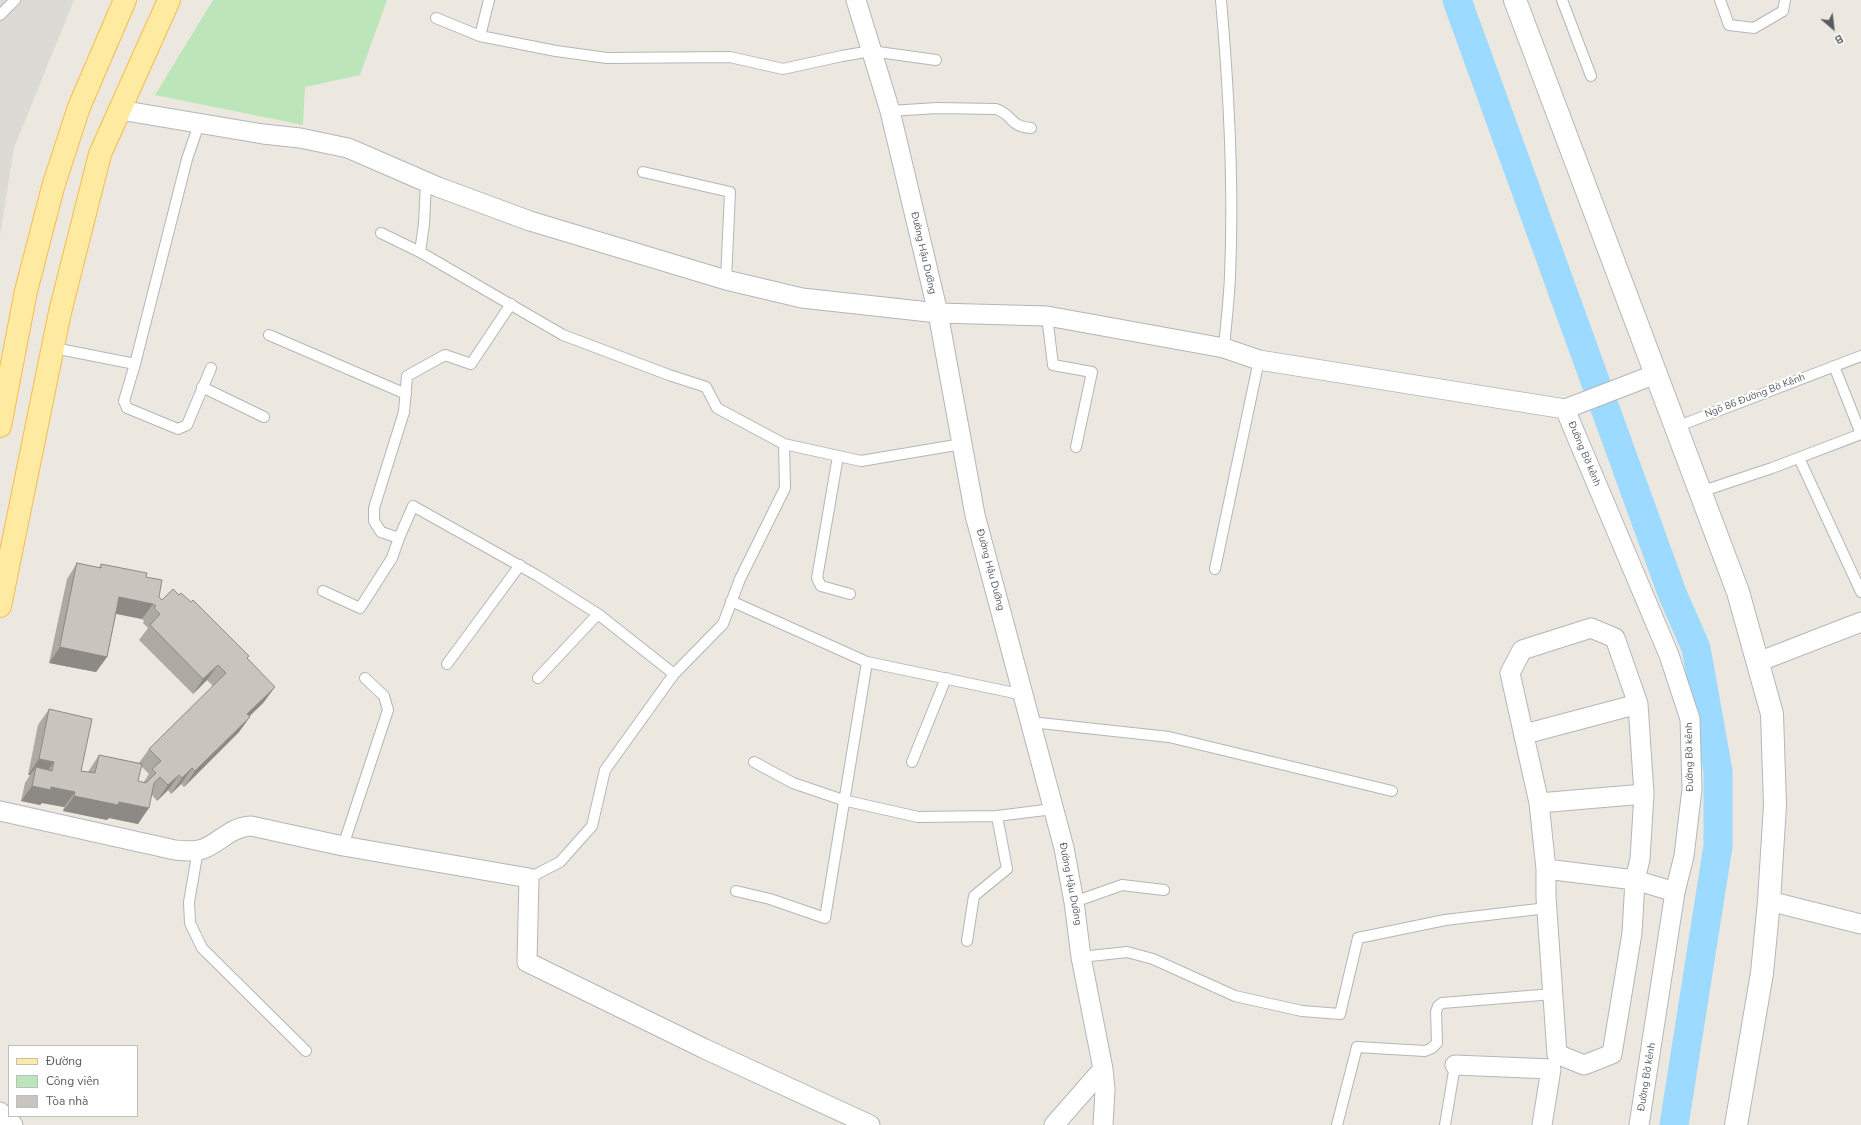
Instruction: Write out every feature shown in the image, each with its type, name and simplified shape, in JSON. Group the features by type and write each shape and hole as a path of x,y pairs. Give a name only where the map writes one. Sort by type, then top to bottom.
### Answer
{"main road":[{"path":"0,356 30,218 55,132 109,0"},
{"path":"0,426 26,291 53,187 79,107 125,0"},
{"path":"0,606 54,348 60,312 100,154 169,0"}],"street":[{"name":"Đường Hậu Dưỡng","path":"856,0 890,111 938,313 975,515 1064,848 1074,902 1081,958 1103,1069 1105,1090 1103,1125"},
{"path":"1516,0 1738,592 1772,714 1775,805 1769,901 1762,973 1736,1125"},
{"path":"120,110 199,124 300,138 348,148 426,182 530,222 726,280 802,298 938,313 1048,316 1224,348 1259,360 1566,409 1656,374"},
{"name":"Đường Bờ kênh","path":"1566,409 1669,655 1690,719 1692,789 1684,856 1675,892 1639,1125"},
{"path":"1758,662 1861,622"},
{"path":"1591,628 1615,638 1638,704 1644,794 1640,859 1635,880 1632,933 1612,1054 1584,1065 1557,1054 1547,908 1546,869 1539,803 1525,734 1510,673 1522,650 1591,628"},
{"path":"1525,734 1638,704"},
{"path":"1539,803 1644,794"},
{"path":"0,811 175,850 193,852 204,848 240,827 251,826 343,846 529,878 526,962 705,1049 870,1125"},
{"path":"1546,869 1635,880 1675,892"},
{"path":"1769,901 1861,924"},
{"path":"1455,1065 1551,1069 1542,1125"},
{"path":"1054,1125 1103,1069"},
{"path":"0,1112 13,1125"}],"lane":[{"path":"0,15 15,0"},
{"path":"480,36 488,0"},
{"path":"1221,0 1228,79 1231,207 1230,276 1224,348"},
{"path":"1562,0 1592,76"},
{"path":"1720,0 1729,25 1754,28 1783,11 1785,0"},
{"path":"436,18 480,36 556,51 608,58 730,57 783,69 842,56 871,52 936,60"},
{"path":"890,111 937,108 996,109 1004,113 1017,126 1032,128"},
{"path":"199,124 188,159 124,401 127,408 178,429 187,425 211,368"},
{"path":"643,172 730,192 726,280"},
{"path":"420,252 424,224 426,182"},
{"path":"381,233 420,252 563,335 669,376 706,387 717,408 784,444 861,461 962,444"},
{"path":"399,538 381,532 374,521 374,508 404,412 407,376 444,355 471,364 511,304"},
{"path":"1048,316 1053,365 1092,372 1076,447"},
{"path":"269,335 406,394"},
{"path":"54,348 135,364"},
{"name":"Ngõ 86 Đường Bờ Kênh","path":"1676,427 1861,356"},
{"path":"1215,569 1259,360"},
{"path":"1700,492 1799,458 1861,434 1834,366"},
{"path":"202,387 264,418"},
{"path":"529,878 560,862 592,826 606,770 674,674 723,624 740,579 785,488 784,444"},
{"path":"838,456 817,578 821,586 850,594"},
{"path":"1799,458 1861,592"},
{"path":"323,591 360,608 392,558 413,506 520,565 598,614 674,674"},
{"path":"447,664 520,565"},
{"path":"731,601 866,662 1024,695"},
{"path":"538,678 598,614"},
{"path":"736,891 770,899 825,918 866,662"},
{"path":"343,846 388,710 384,696 365,678"},
{"path":"912,762 946,678"},
{"path":"1031,722 1169,737 1392,791"},
{"path":"754,762 793,783 843,800 918,817 997,816 1053,809"},
{"path":"967,941 974,896 1007,869 997,816"},
{"path":"198,850 189,902 190,924 202,948 306,1051"},
{"path":"1074,902 1122,885 1164,890"},
{"path":"1081,958 1127,952 1153,959 1235,996 1302,1011 1340,1014 1358,938 1445,920 1547,908"},
{"path":"1337,1125 1357,1047 1426,1051 1437,1043 1436,1012 1438,1006 1442,1003 1553,994"},
{"path":"1445,1125 1455,1065"}],"shaded area":[{"path":"0,0 74,0 14,148 0,235"}],"green space":[{"path":"213,0 387,0 360,75 305,87 303,125 155,95"}],"building":[{"path":"77,563 101,568 101,564 147,573 146,577 162,580 159,597 162,600 173,589 179,595 181,593 191,602 193,600 249,656 247,658 275,687 247,714 250,717 195,771 192,768 182,778 179,775 168,785 160,777 154,783 149,808 119,802 118,805 74,796 75,792 51,787 51,790 32,786 36,767 52,771 54,762 39,759 49,709 92,719 81,771 95,773 99,755 142,764 138,781 146,783 156,773 152,769 161,761 149,749 226,673 218,665 203,679 150,625 160,614 154,608 156,606 153,604 119,597 107,657 60,647"}],"waterway":[{"path":"1457,0 1672,593 1696,648 1718,771 1718,846 1674,1125"}]}
